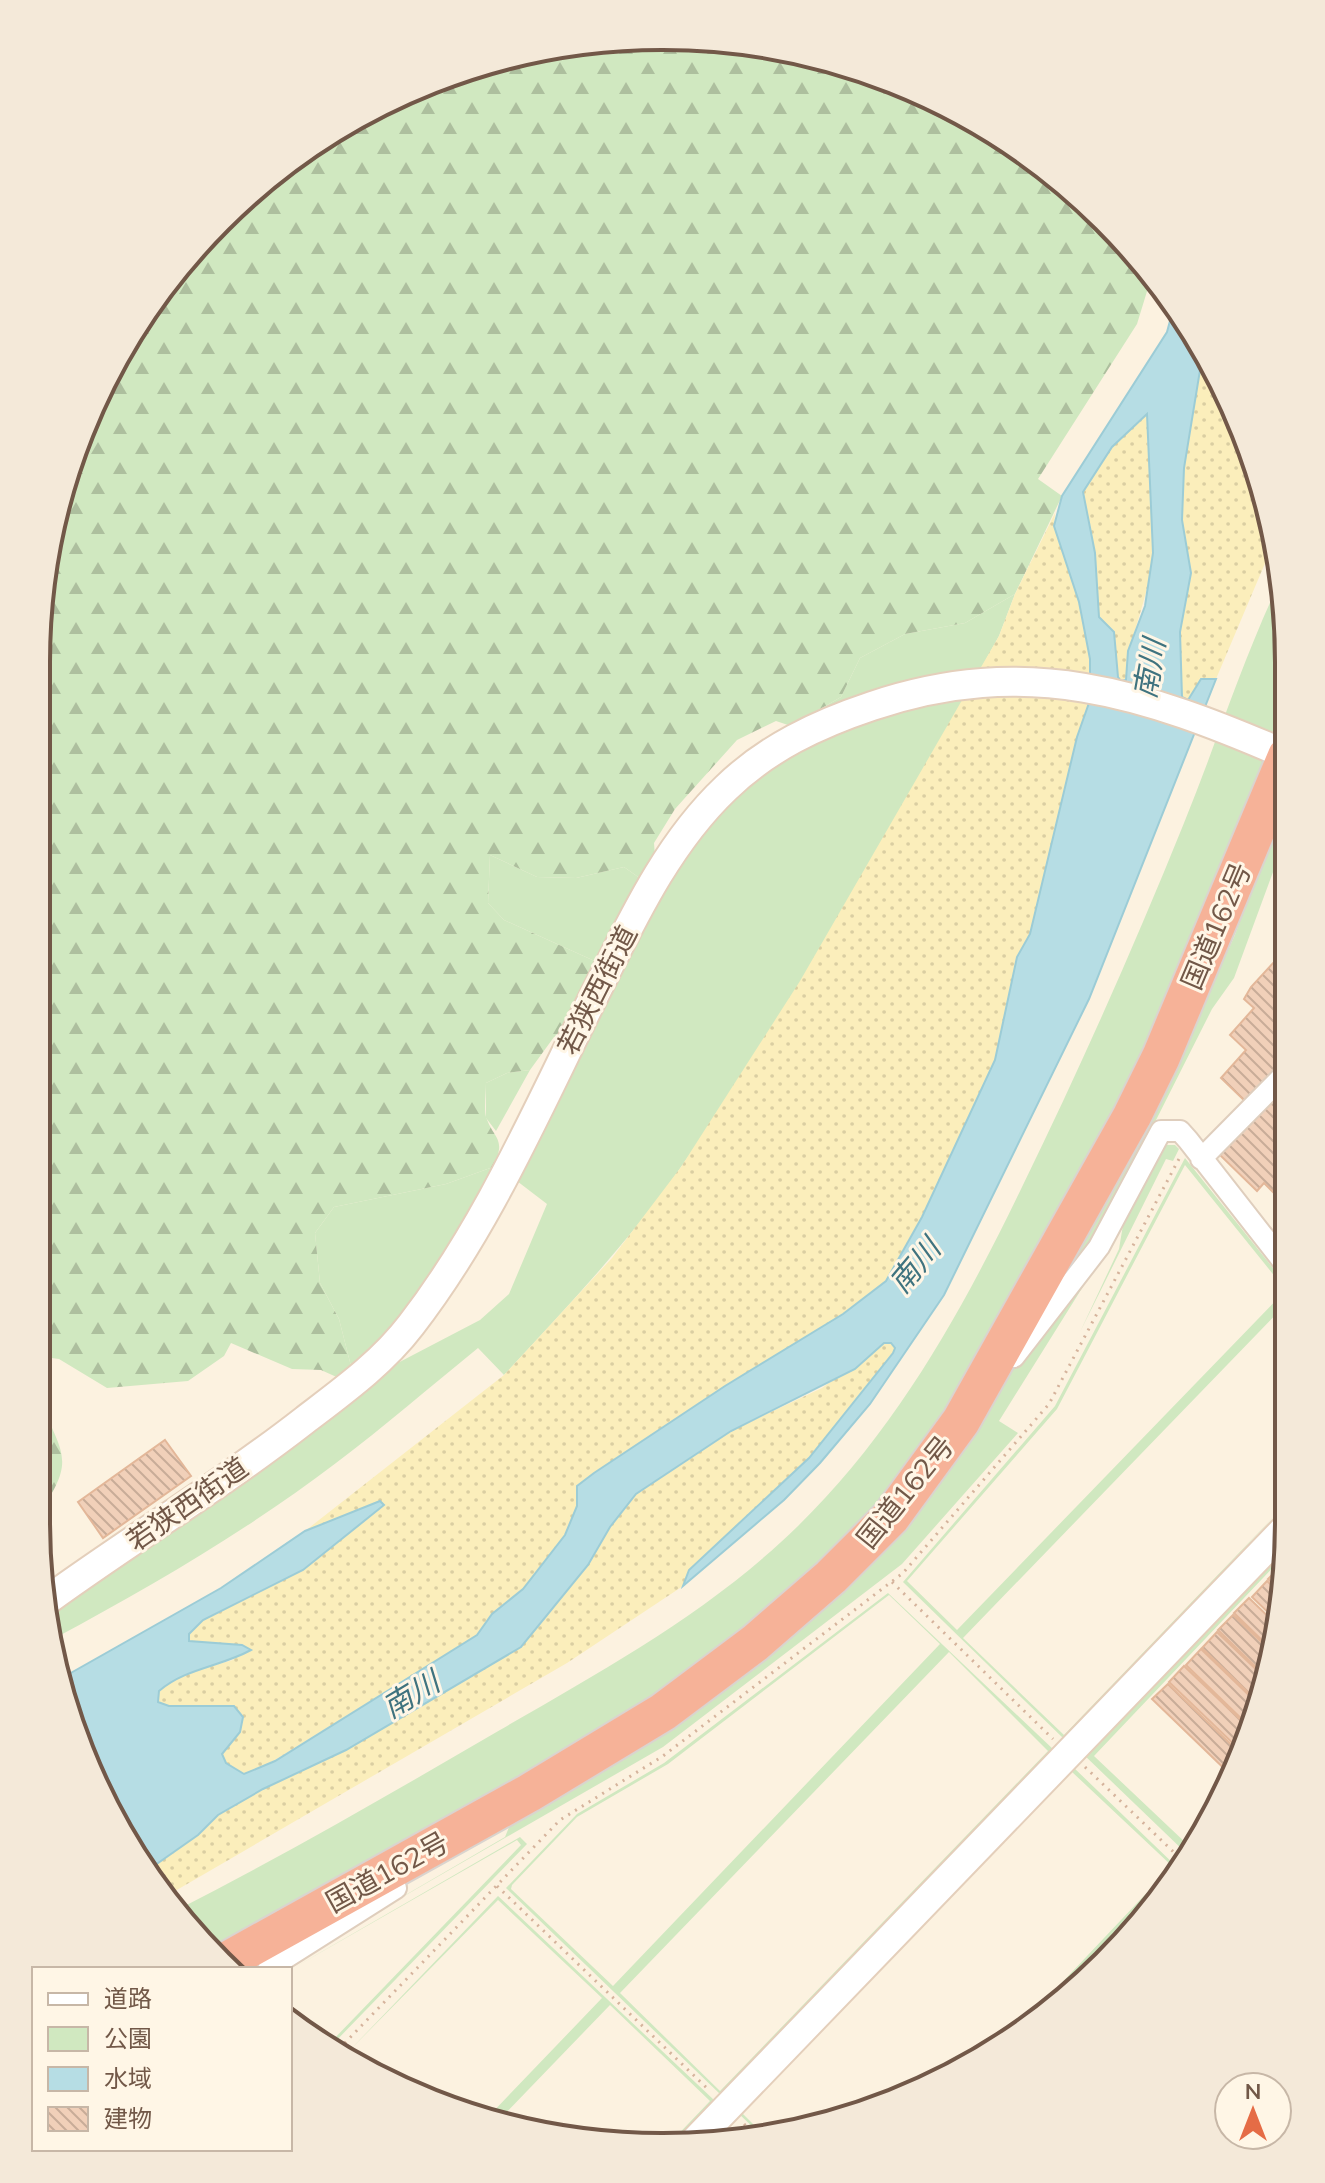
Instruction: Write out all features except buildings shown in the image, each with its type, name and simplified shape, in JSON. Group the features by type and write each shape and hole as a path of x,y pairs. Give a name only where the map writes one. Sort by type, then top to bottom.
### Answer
{"highway":[{"name":"国道162号","path":"233,1958 478,1821 663,1712 755,1643 831,1577 918,1484 991,1369 1161,1057 1275,771"}],"street":[{"name":"若狭西街道","path":"55,1595 291,1432 370,1369 407,1331 454,1264 486,1207 651,887 713,801 765,756 819,725 884,702 948,687 1002,682 1062,683 1115,692 1204,719 1275,750"},
{"path":"1201,1159 1275,1084"},
{"path":"991,1369 1002,1369 1017,1353 1099,1247 1161,1131 1180,1131 1275,1252"},
{"path":"704,2132 1275,1540"},
{"path":"271,1967 381,1896 480,1840 478,1821"}],"path":[{"path":"892,1582 1176,1854"},
{"path":"497,1886 747,2127"}],"green space":[{"path":"622,51 703,51 742,55 821,71 859,83 933,113 969,132 1003,153 1066,202 1096,229 1148,289 1137,324 1038,479 1062,496 1015,594 965,623 905,634 860,658 841,697 791,726 776,721 737,740 675,809 654,843 655,856 641,879 624,867 576,878 537,877 490,855 488,903 504,920 599,963 560,1036 554,1037 530,1070 507,1073 486,1083 486,1117 499,1144 493,1167 446,1184 334,1207 315,1233 320,1283 339,1319 352,1370 341,1379 321,1370 292,1369 231,1343 224,1356 188,1381 107,1388 59,1359 50,1358 50,662 55,583 71,504 113,392 153,322 202,259 229,229 290,177 322,153 392,113 504,71 583,55"},
{"path":"1015,594 999,636 924,771 847,906 766,1038 661,1195 550,1325 504,1375 478,1348 303,1488 234,1534 61,1635 56,1607 390,1367 480,1320 509,1294 547,1204 513,1178 639,933 676,868 721,811 748,786 779,765 791,726 841,697 860,658 905,634 965,623"},
{"path":"1272,600 1275,744 1153,1051 912,1478 710,1668 227,1951 187,1905 379,1800 578,1684 693,1612 729,1586 798,1526 866,1450 897,1409 951,1323 1044,1142 1146,915"},
{"path":"1275,829 1275,867 1234,978 1212,1009 1091,1249 1015,1345 1200,996 1229,948"},
{"path":"490,855 537,877 576,878 624,867 641,879 599,963 504,920 488,903"},
{"path":"530,1070 496,1131 486,1118 486,1083 507,1073"},
{"path":"1163,1145 1175,1145 1179,1149 1173,1161 1166,1159 1080,1332 1119,1249 1125,1213"},
{"path":"1185,1158 1275,1270 1275,1277 1185,1165 1057,1409 907,1581 957,1630 1275,1301 1275,1315 963,1638 1064,1735 1275,1515 1064,1739 903,1582 1055,1406"},
{"path":"493,1167 415,1302 352,1370 339,1319 320,1283 315,1233 334,1207 446,1184"},
{"path":"1099,1261 999,1421 1018,1433 902,1564 663,1747 347,1929 505,1837 516,1810 693,1701 999,1384"},
{"path":"50,1424 62,1458 57,1482 50,1496"},
{"path":"1274,1556 1273,1567 1094,1756 1184,1841 1180,1848 1083,1754"},
{"path":"888,1593 1054,1750 721,2095 506,1888 577,1814 664,1763","holes":["889,1595 940,1644 613,1986 511,1889 577,1817 668,1764","949,1652 1048,1751 720,2091 620,1993"]},
{"path":"1072,1766 1171,1862 1170,1864 1071,1771 742,2113 755,2126 738,2113"},
{"path":"520,1837 527,1844 337,2039 335,2038 521,1845 517,1840 292,1969"},
{"path":"1154,1885 1096,1954 1055,1990"},
{"path":"498,1896 714,2100 684,2132 680,2133 710,2101 610,2005 506,2113 495,2109 602,1998 498,1900 352,2048"}],"sand":[{"path":"1200,369 1242,466 1266,561 1216,679 1201,679 1188,700 1182,697 1180,632 1191,573 1182,520 1184,468"},
{"path":"1147,413 1153,555 1130,649 1126,680 1121,681 1118,677 1114,632 1099,617 1095,553 1083,492 1112,447"},
{"path":"1055,513 1054,526 1079,602 1090,659 1090,700 1077,737 1030,934 1017,957 995,1060 922,1217 886,1281 843,1314 725,1386 577,1486 577,1506 565,1535 523,1589 492,1614 477,1635 275,1760 244,1775 226,1763 222,1753 240,1732 243,1717 234,1706 170,1706 157,1702 159,1691 178,1675 233,1660 242,1645 189,1641 189,1633 203,1620 303,1570 383,1505 380,1501 305,1531 504,1375 612,1258 681,1167 800,981 999,636 1015,594"},
{"path":"884,1343 891,1343 895,1348 809,1458 689,1570 683,1586 567,1663 175,1891 156,1865 198,1835 218,1815 263,1789 346,1750 521,1647 588,1565 610,1527 636,1494 731,1431 822,1388"}],"water":[{"name":"南川","path":"1170,320 1200,369 1184,468 1182,520 1191,573 1180,632 1182,697 1188,700 1201,679 1216,679 1089,999 944,1295 870,1404 820,1463 784,1500 683,1586 689,1570 809,1458 893,1353 895,1348 891,1343 884,1343 855,1369 731,1431 636,1494 610,1527 588,1565 521,1647 346,1750 263,1789 218,1815 198,1835 156,1865 113,1791 83,1717 70,1674 221,1588 305,1531 380,1501 384,1505 303,1570 203,1620 189,1634 189,1641 242,1645 251,1650 180,1677 159,1691 158,1702 169,1706 234,1706 243,1717 240,1732 222,1754 226,1763 244,1774 275,1761 477,1635 492,1614 523,1589 565,1535 577,1506 577,1486 725,1386 843,1314 886,1281 922,1217 995,1060 1017,957 1030,934 1077,737 1090,700 1090,659 1079,602 1054,526 1062,496 1167,332","holes":["1147,414 1153,553 1145,606 1128,651 1126,680 1121,681 1118,677 1114,632 1099,617 1095,553 1083,492 1112,447"]}]}
